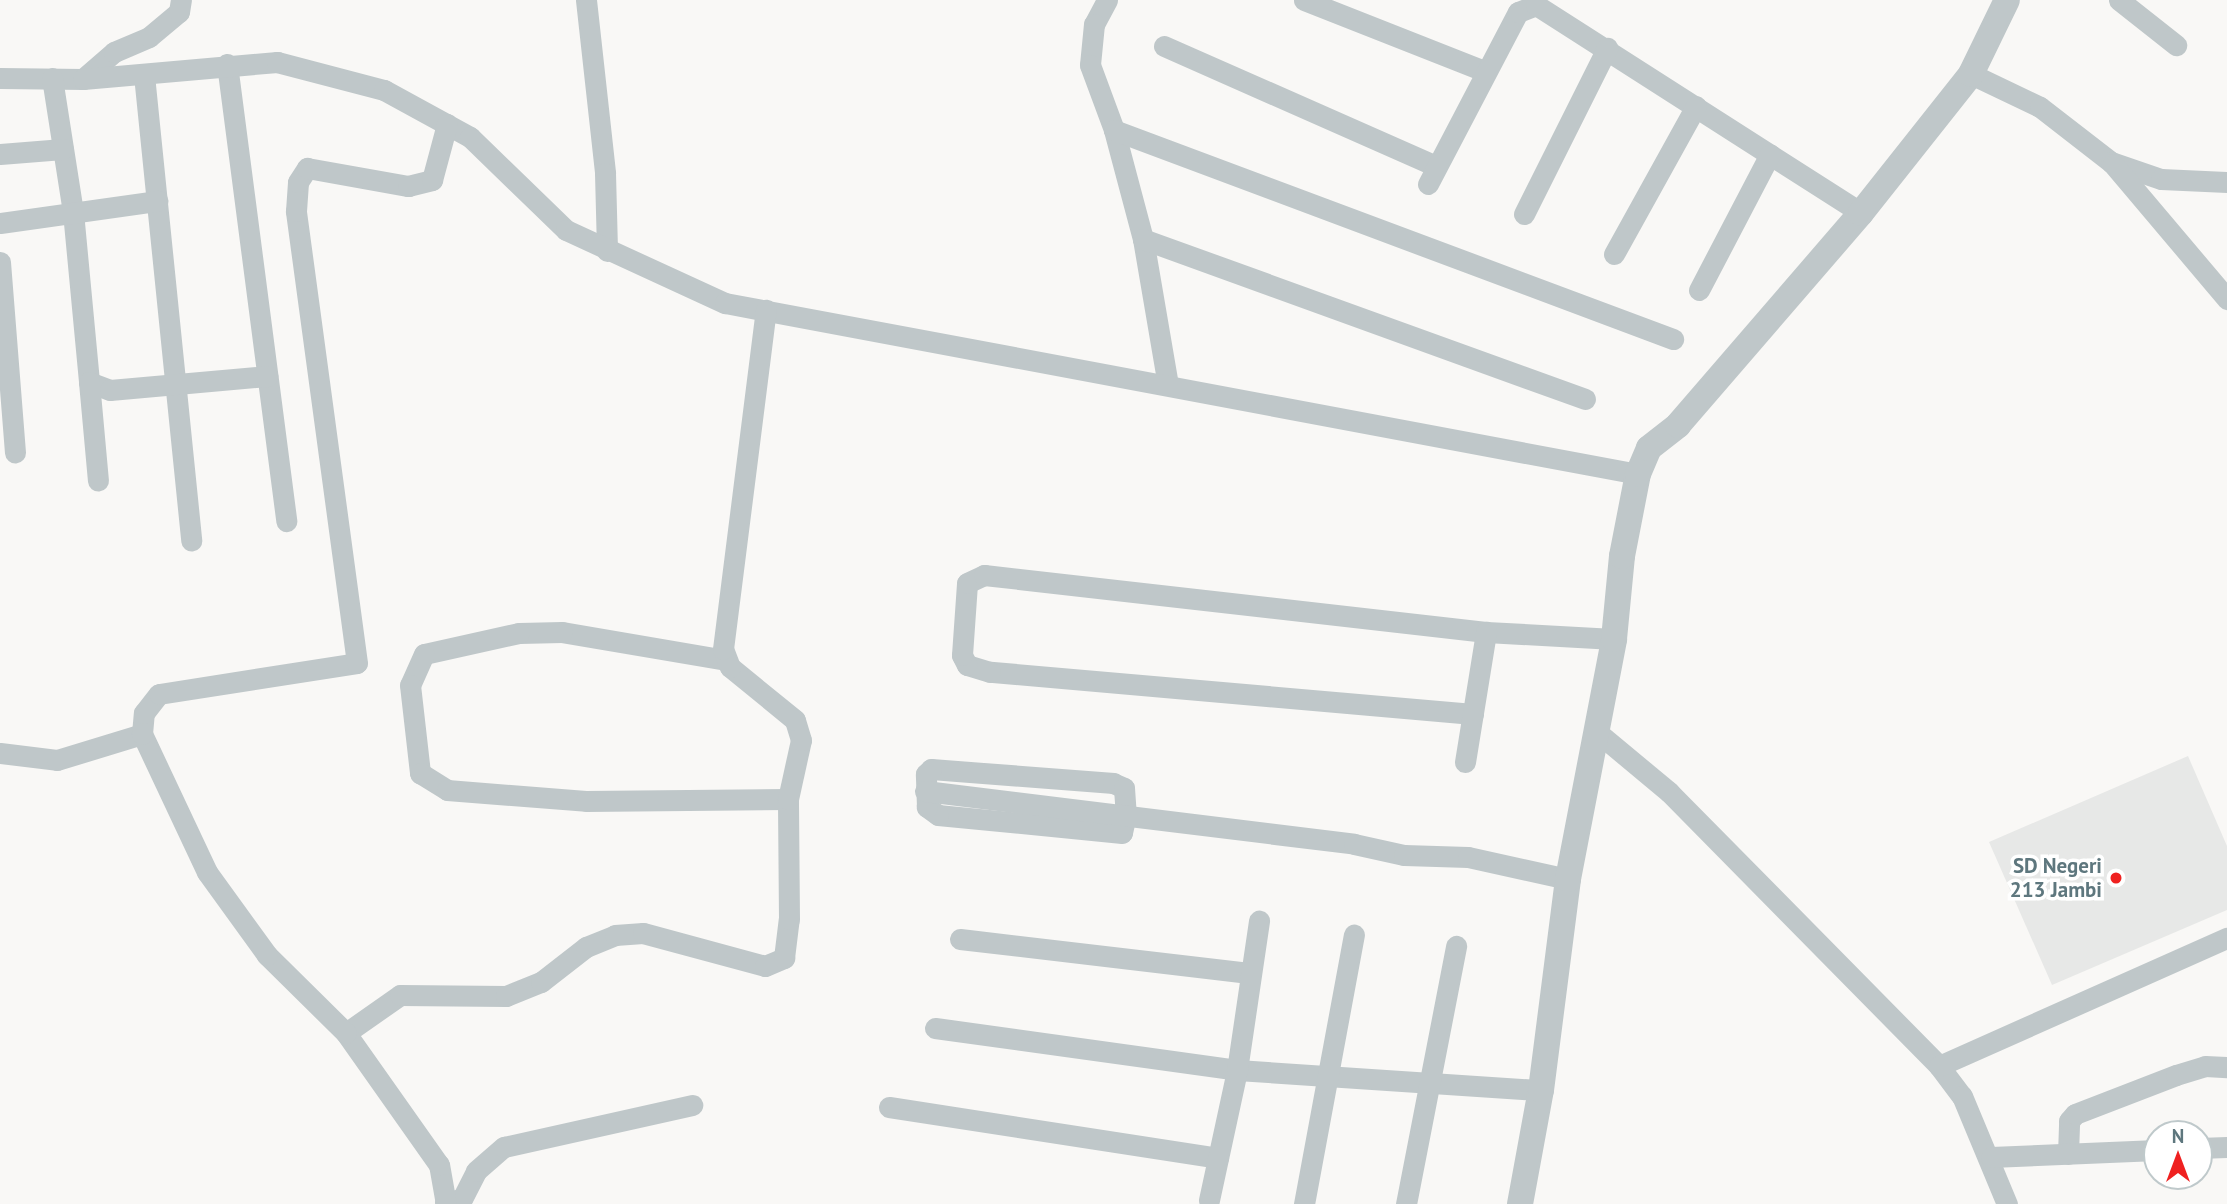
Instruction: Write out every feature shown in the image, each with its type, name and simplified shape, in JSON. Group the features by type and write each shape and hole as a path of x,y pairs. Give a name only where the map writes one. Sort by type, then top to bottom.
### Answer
{"street":[{"path":"83,79 114,52 149,37 179,12 181,0"},
{"path":"586,0 603,147 607,251"},
{"path":"1107,0 1094,24 1090,65 1114,130 1143,239 1168,384"},
{"path":"1304,0 1484,71"},
{"path":"1520,1204 1541,1090 1568,879 1614,639 1622,556 1638,474 1650,448 1678,425 1861,213 1971,74 2007,0"},
{"path":"2119,0 2176,45"},
{"path":"1164,46 1431,174 1518,12 1536,5 1861,213"},
{"path":"1524,214 1607,48"},
{"path":"0,78 83,79 144,75 227,64 277,62 384,90 470,137 566,230 725,303 1638,474"},
{"path":"227,64 286,521"},
{"path":"1971,74 2040,107 2111,162 2227,299"},
{"path":"144,75 191,541"},
{"path":"52,78 73,212 97,481"},
{"path":"1614,254 1696,106"},
{"path":"447,124 432,180 408,186 307,168 298,182 296,211 357,663 159,694 144,713 142,734 207,872 267,955 346,1033 439,1165 446,1203 462,1199 476,1171 504,1147 692,1105"},
{"path":"1114,130 1673,340"},
{"path":"0,154 63,149"},
{"path":"1699,290 1770,154"},
{"path":"2111,162 2161,179 2227,182"},
{"path":"0,223 157,201"},
{"path":"1143,239 1585,398"},
{"path":"0,262 15,452"},
{"path":"726,660 723,649 766,310"},
{"path":"89,382 110,390 267,376"},
{"path":"1473,714 990,672 967,665 962,655 967,583 984,575 1486,632 1614,639"},
{"path":"346,1033 400,995 506,996 541,982 586,947 615,935 643,933 765,965 784,958 789,919 788,799 801,753 799,731 795,720 726,660 562,632 519,633 424,654 410,685 420,773 447,790 586,801 788,799"},
{"path":"1465,762 1486,632"},
{"path":"1597,733 1670,792 1939,1066 1962,1096 1978,1145 1991,1157 2007,1204"},
{"path":"0,753 57,760 142,734"},
{"path":"1126,816 1124,788 1113,783 931,769 926,774 925,791 1126,816 1354,844 1404,855 1468,857 1568,879"},
{"path":"1209,1200 1237,1070 1249,973 1259,921"},
{"path":"1304,1204 1330,1076 1354,935"},
{"path":"1939,1066 2227,938"},
{"path":"960,939 1249,973"},
{"path":"1406,1204 1456,946"},
{"path":"935,1028 1237,1070 1541,1090"},
{"path":"2068,1154 2069,1121 2074,1114 2205,1066 2227,1055"},
{"path":"2205,1066 2227,1067"},
{"path":"889,1107 1218,1158"},
{"path":"1991,1157 2143,1151"}],"shaded area":[{"name":"SD Negeri 213 Jambi","path":"2188,756 2227,846 2227,910 2052,985 1989,842"}],"place":[{"name":"SD Negeri 213 Jambi","path":"2116,878"}]}
